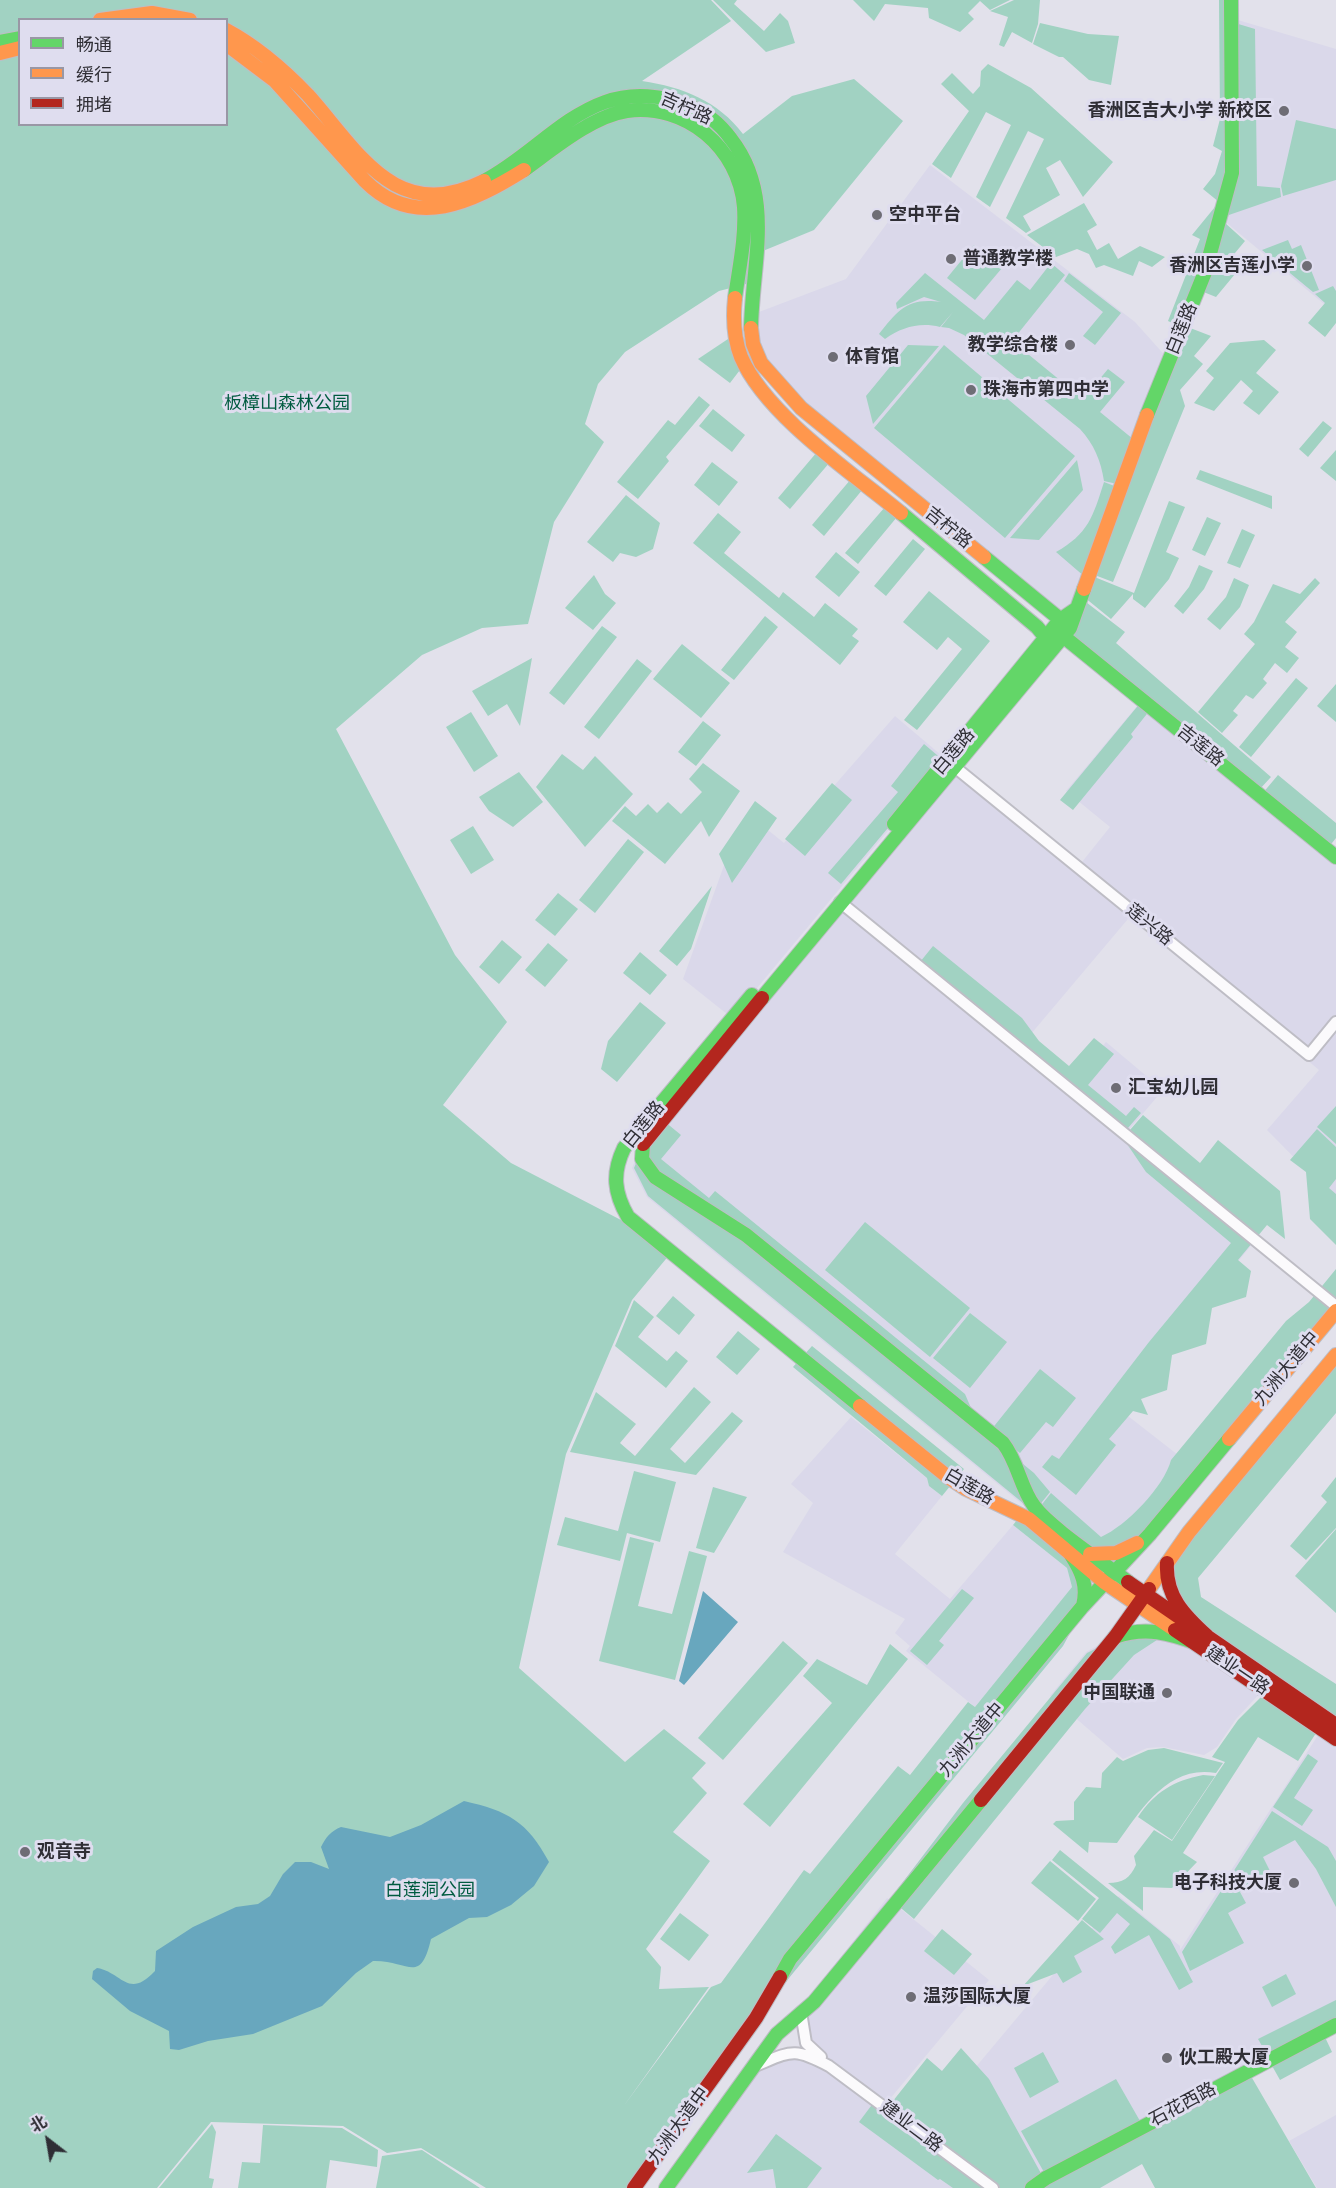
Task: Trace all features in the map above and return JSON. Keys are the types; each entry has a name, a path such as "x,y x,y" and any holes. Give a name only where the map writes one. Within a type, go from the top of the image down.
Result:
{"main road":[{"name":"白莲路","path":"1141,1599 1114,1571 1034,1507 1012,1456 1003,1443 746,1235 670,1189 655,1177 642,1159 641,1148 646,1138 840,902 956,768 1065,628 1076,609 1130,458 1205,272 1221,219 1232,173 1231,0"},
{"path":"115,18 152,13 179,18"},
{"name":"吉柠路","path":"228,31 243,38 290,76 377,174 391,184 414,193 443,194 486,179 578,115 598,104 632,94 654,95 699,110 720,125 737,145 758,190 760,230 751,336 757,355 768,373 801,408 1065,628"},
{"path":"0,42 18,38"},
{"name":"吉柠路","path":"228,45 259,68 377,192 404,207 445,207 486,194 512,180 586,127 621,110 649,107 662,110 708,133 730,161 739,178 743,195 744,239 735,336 742,358 756,382 785,414 820,446 1037,627 1047,639"},
{"path":"0,53 18,48"},
{"path":"1047,639 1065,628"},
{"name":"吉莲路","path":"1065,628 1336,857"},
{"name":"白莲路","path":"1047,639 629,1141 616,1164 614,1181 622,1208 647,1234 948,1478 966,1490 1025,1517 1104,1582 1141,1599"},
{"name":"九洲大道中","path":"634,2188 756,2018 790,1959 1082,1607 1150,1534 1336,1308"},
{"name":"九洲大道中","path":"666,2188 777,2034 814,2002 1115,1637 1189,1532 1336,1355"},
{"path":"1090,1554 1116,1553 1150,1534"},
{"path":"1071,1555 1085,1577 1087,1586 1082,1607"},
{"path":"1167,1563 1167,1584 1172,1599 1203,1640"},
{"name":"建业一路","path":"1141,1599 1336,1725"},
{"path":"1115,1637 1141,1629 1157,1630 1203,1640"},
{"name":"建业一路","path":"1203,1640 1336,1739"},
{"name":"石花西路","path":"1032,2188 1056,2173 1336,2025"}],"street":[{"name":"莲兴路","path":"956,768 1309,1055 1336,1022"},
{"path":"840,902 1336,1308"},
{"name":"建业二路","path":"801,2012 806,2043 829,2066 993,2188"},
{"name":"建业二路","path":"754,2067 785,2054 800,2051 829,2066"}],"shaded area":[{"name":"香洲区吉大小学 新校区","path":"1231,18 1336,49 1336,314 1222,219"},
{"name":"珠海市第四中学","path":"930,165 1135,322 1169,360 1075,609 1060,619 801,407 757,355 752,309 759,312 846,279"},
{"path":"1142,700 1336,857 1336,1200 1267,1130 1319,1070 1133,913 1020,1047 1069,1086 1106,1042 1163,1090 1127,1132 1257,1238 1119,1409 1205,1476 1165,1523 1077,1549 647,1197 632,1168 643,1142 957,768 1078,867 1110,827 1066,791"},
{"path":"895,716 947,760 732,1018 683,979 726,860 758,822 784,843"},
{"path":"851,1417 927,1478 929,1486 942,1496 895,1554 950,1599 1013,1525 1067,1568 1072,1587 975,1707 906,1651 910,1646 895,1633 905,1619 783,1552 813,1503 791,1484"},
{"path":"1156,1630 1264,1689 1236,1719 1217,1747 1204,1755 1163,1747 1147,1748 1123,1759 1050,1696 1086,1652 1106,1641"},
{"path":"1322,1729 1336,1739 1336,2025 1031,2188 665,2188 754,2067 785,2054 827,2065 806,2043 801,2008 887,1898 989,1980 884,2106 915,2130 975,2068 1119,1896 1180,1946 1180,1950"},
{"path":"1336,2115 1336,2188 1317,2188 1289,2141"}],"green space":[{"name":"板樟山森林公园","path":"0,0 711,0 731,21 642,81 672,87 698,97 711,104 733,122 743,134 792,96 854,79 903,121 814,230 758,253 754,282 719,291 625,352 598,384 585,424 604,442 554,522 528,624 482,628 422,655 336,729 455,955 507,1022 443,1105 511,1163 675,1248 632,1300 566,1454 519,1668 625,1762 664,1729 706,1763 692,1778 707,1793 673,1832 710,1861 646,1949 661,1967 659,1989 709,1987 623,2107 711,1987 721,1983 804,1870 810,1874 898,1766 910,1775 968,1702 975,1707 1072,1587 1067,1568 1013,1525 1021,1515 1080,1568 1076,1622 1063,1646 756,2018 634,2188 486,2188 421,2148 387,2153 343,2126 211,2122 157,2188 0,2188"},
{"path":"713,0 737,0 734,4 764,31 780,13 788,21 795,43 766,52"},
{"path":"853,0 1010,0 990,10 980,1 968,13 974,19 960,32 929,18 928,8 885,4 874,21"},
{"path":"1014,0 1040,0 1038,24 1032,43 1012,32 1004,47 999,45 1008,17 990,11"},
{"path":"1219,0 1230,0 1230,174 1181,327 1168,321 1200,239 1192,235 1219,202 1203,189 1215,174 1222,151 1213,146 1220,119"},
{"path":"1040,23 1088,34 1119,36 1111,85 1089,80 1063,57 1033,44"},
{"path":"1235,23 1255,29 1257,186 1280,188 1281,197 1226,216"},
{"path":"988,64 1031,88 1113,162 1083,197 1060,160 1046,168 1060,195 1023,216 1031,230 1026,233 1006,218 1044,139 1028,131 990,207 976,197 1011,125 986,112 951,178 932,164 969,111 941,84 952,73 973,94 980,86 981,71"},
{"path":"1296,120 1336,129 1336,180 1283,196 1281,186"},
{"path":"1084,203 1097,225 1087,231 1097,250 1109,243 1118,259 1140,246 1165,257 1152,267 1139,261 1133,276 1104,265 1096,268 1089,254 1077,249 1056,257 1027,235"},
{"path":"1224,222 1245,241 1230,259 1240,268 1216,297 1201,291"},
{"path":"1288,240 1292,249 1301,245 1319,290 1313,292 1262,250"},
{"path":"974,245 1002,268 975,300 947,278"},
{"path":"1051,263 1065,275 1012,341 1083,399 1108,369 1125,382 1100,412 1133,439 1117,484 1104,481 1096,453 1080,429 964,335 941,327 953,312 940,327 925,325 911,327 898,331 885,339 879,334 905,307 920,302 941,302 924,297 897,309 896,303 925,273 984,320 1017,280 1030,290"},
{"path":"1069,273 1121,313 1095,345 1083,336 1103,312 1064,281"},
{"path":"1333,286 1336,291 1336,323 1325,337 1308,323 1325,303 1315,294"},
{"path":"1185,326 1211,336 1194,356 1203,364 1180,390 1185,406 1113,582 1092,574"},
{"path":"731,337 743,366 730,383 698,359"},
{"path":"1264,340 1276,350 1256,373 1279,392 1259,415 1243,403 1253,391 1241,380 1214,411 1194,403 1214,378 1206,371 1230,343"},
{"path":"908,345 939,346 873,424 866,396"},
{"path":"944,345 1075,456 1005,538 874,428"},
{"path":"699,396 710,405 666,457 669,461 638,499 617,482 668,420 675,425"},
{"path":"713,409 745,435 732,452 699,426"},
{"path":"1323,421 1332,428 1308,457 1299,449"},
{"path":"1336,450 1336,481 1320,468"},
{"path":"817,452 830,462 790,509 778,498"},
{"path":"1077,460 1083,490 1039,540 1010,538"},
{"path":"712,462 738,482 719,506 694,485"},
{"path":"1200,470 1272,496 1272,509 1196,479"},
{"path":"851,479 863,489 824,536 812,525"},
{"path":"1104,482 1117,487 1085,577 1056,552 1075,538 1088,523"},
{"path":"626,495 660,523 653,549 636,557 620,553 613,562 587,542"},
{"path":"1169,501 1185,507 1166,552 1179,558 1169,579 1145,608 1133,599 1133,594 1111,619 1084,597 1092,576 1134,593"},
{"path":"885,507 897,517 858,564 845,553"},
{"path":"718,513 741,532 724,553 779,598 783,592 814,617 825,603 858,629 852,636 859,641 840,665 693,543"},
{"path":"1207,517 1221,523 1205,556 1192,550"},
{"path":"1242,529 1255,535 1240,568 1227,563"},
{"path":"913,539 925,549 886,596 874,586"},
{"path":"836,552 860,572 839,597 815,577"},
{"path":"1199,565 1213,571 1204,589 1183,614 1174,606 1189,587"},
{"path":"594,575 605,594 616,603 593,630 565,608"},
{"path":"1234,578 1249,585 1240,607 1220,630 1207,619 1226,597"},
{"path":"1315,578 1320,583 1285,622 1297,632 1285,647 1299,658 1287,673 1275,663 1263,679 1267,683 1253,699 1246,695 1233,711 1238,715 1222,733 1198,712 1255,644 1244,634 1254,622 1273,584 1300,594"},
{"path":"929,591 990,641 917,730 904,720 962,649 948,637 937,650 903,622"},
{"path":"1082,599 1125,632 1116,643 1271,777 1259,790 1066,636"},
{"path":"765,616 778,627 734,680 721,670"},
{"path":"602,626 617,637 564,705 549,693"},
{"path":"682,644 730,683 701,718 653,679"},
{"path":"532,658 520,726 507,704 488,716 472,691"},
{"path":"637,659 652,671 599,739 584,727"},
{"path":"1296,678 1308,688 1251,757 1239,747"},
{"path":"1336,684 1336,722 1317,706"},
{"path":"1141,702 1150,710 1131,734 1133,737 1073,810 1060,800"},
{"path":"471,712 498,756 474,772 446,727"},
{"path":"703,721 721,735 696,766 678,752"},
{"path":"924,744 944,761 841,884 828,873 898,792 891,786"},
{"path":"562,754 583,770 595,756 633,794 585,847 536,787"},
{"path":"703,763 740,791 709,837 701,821 665,864 612,821 625,806 636,816 648,804 657,813 668,802 681,814 702,792 689,779"},
{"path":"519,772 543,802 513,827 489,811 479,797"},
{"path":"1278,775 1336,823 1336,838 1328,848 1262,794"},
{"path":"832,783 852,800 805,856 785,839"},
{"path":"755,801 777,818 732,883 719,854"},
{"path":"473,826 494,860 471,874 450,840"},
{"path":"628,839 644,852 595,913 579,900"},
{"path":"712,886 691,949 677,966 659,951"},
{"path":"558,893 578,909 555,936 535,920"},
{"path":"502,940 522,957 499,984 479,967"},
{"path":"548,943 568,960 545,987 525,970"},
{"path":"933,946 1022,1018 1039,1041 1069,1066 1094,1038 1114,1054 1088,1085 1126,1116 1134,1107 1141,1113 1121,1136 916,967"},
{"path":"640,952 667,975 650,995 623,973"},
{"path":"640,1002 666,1023 617,1082 601,1069 608,1041"},
{"path":"1336,1106 1336,1144 1317,1127"},
{"path":"1143,1115 1200,1163 1218,1140 1280,1191 1285,1239 1267,1225 1238,1260 1251,1271 1246,1297 1212,1308 1206,1344 1172,1355 1167,1390 1141,1399 1148,1415 1133,1411 1109,1439 1116,1445 1076,1495 1042,1467 1052,1455 1059,1459 1149,1342 1231,1243 1146,1172 1123,1138"},
{"path":"664,1121 681,1135 661,1159 709,1198 715,1191 965,1394 980,1429 1034,1473 1050,1492 1034,1512 648,1196 634,1168 645,1142"},
{"path":"1317,1129 1336,1147 1336,1179 1329,1188 1336,1194 1336,1245 1310,1219 1306,1172 1290,1160"},
{"path":"865,1222 970,1308 930,1357 825,1270"},
{"path":"1336,1269 1336,1315 1165,1522 1103,1554 1035,1513 1051,1493 1101,1537 1122,1524 1161,1482 1171,1460 1286,1321 1309,1302"},
{"path":"673,1296 695,1315 679,1335 656,1316"},
{"path":"634,1300 654,1317 638,1337 667,1361 676,1351 688,1361 666,1388 615,1346"},
{"path":"970,1313 1007,1342 970,1388 933,1358"},
{"path":"738,1331 760,1349 737,1375 716,1357"},
{"path":"812,1346 964,1469 942,1496 929,1486 927,1478 793,1367"},
{"path":"1336,1355 1336,1413 1198,1578 1201,1597 1336,1684 1336,1720 1210,1634 1176,1599 1172,1561"},
{"path":"1040,1369 1076,1398 1053,1427 1046,1422 1020,1453 991,1430"},
{"path":"694,1387 711,1402 670,1449 685,1463 732,1412 743,1421 696,1475 570,1452 596,1392 636,1424 620,1443 635,1456"},
{"path":"634,1471 676,1482 660,1542 627,1533 620,1561 557,1545 565,1517 618,1531"},
{"path":"1336,1477 1336,1528 1306,1560 1290,1546 1327,1502 1321,1496"},
{"path":"713,1487 747,1497 714,1553 696,1548"},
{"path":"1336,1529 1336,1613 1295,1576"},
{"path":"630,1537 654,1543 638,1606 672,1614 689,1551 707,1556 675,1680 599,1661"},
{"path":"962,1589 974,1598 939,1641 944,1645 927,1665 910,1651"},
{"path":"1125,1634 1160,1638 1134,1655 1085,1709 914,1919 890,1899 963,1803 1087,1653"},
{"path":"783,1641 808,1663 723,1760 698,1738"},
{"path":"890,1644 908,1659 770,1827 743,1804 832,1703 803,1676 817,1659 867,1685"},
{"path":"1265,1693 1318,1730 1298,1761 1258,1737 1183,1853 1197,1862 1172,1888 1143,1887 1143,1911 1108,1883 1122,1881 1131,1873 1136,1865 1134,1856 1154,1830 1172,1841 1225,1762 1212,1757 1238,1720"},
{"path":"1164,1748 1223,1763 1216,1773 1199,1772 1170,1783 1146,1804 1117,1843 1089,1842 1088,1853 1053,1824 1056,1821 1074,1820 1074,1802 1086,1787 1101,1788 1102,1773 1117,1757 1123,1761 1148,1750"},
{"path":"1308,1754 1318,1761 1294,1798 1313,1810 1302,1826 1273,1807"},
{"path":"1203,1775 1215,1776 1172,1840 1138,1817 1158,1794 1174,1784"},
{"path":"1272,1811 1328,1847 1336,1861 1336,1907 1316,1869 1295,1840 1263,1857 1272,1875 1240,1892 1246,1903 1228,1913 1244,1943 1190,1971 1182,1952"},
{"path":"1060,1850 1170,1939 1193,1982 1179,1990 1149,1935 1115,1954 1111,1947 1130,1924 1117,1913 1100,1933 1082,1919 1099,1898 1052,1860"},
{"path":"1050,1861 1096,1899 1078,1921 1031,1883"},
{"path":"680,1913 709,1935 689,1961 660,1939"},
{"path":"1082,1920 1104,1939 1074,1956 1082,1972 1063,1983 1057,1973 1023,1986"},
{"path":"942,1929 972,1954 954,1975 924,1951"},
{"path":"1286,1974 1296,1994 1272,2007 1262,1987"},
{"path":"1336,2000 1336,2022 1269,2058 1258,2039"},
{"path":"1324,2035 1332,2052 1280,2080 1271,2064"},
{"path":"961,2048 989,2079 1043,2177 1027,2188 998,2188 889,2106 927,2058 942,2071"},
{"path":"1043,2052 1059,2082 1030,2098 1014,2068"},
{"path":"1248,2071 1316,2188 1155,2188 1142,2164 1100,2188 1032,2188"},
{"path":"1116,2079 1140,2121 1045,2174 1021,2131"},
{"path":"874,2102 989,2188 953,2188 940,2179 938,2180 859,2122"},
{"path":"212,2124 216,2132 209,2178 214,2179 212,2188 159,2188"},
{"path":"263,2125 342,2128 378,2150 377,2167 330,2160 326,2188 238,2188 242,2162 260,2163"},
{"path":"776,2134 822,2168 807,2188 776,2188 773,2169 747,2173"},
{"path":"422,2150 480,2188 376,2188 382,2156"}],"water":[{"path":"703,1591 738,1622 684,1685 679,1681"},
{"path":"464,1801 493,1809 515,1820 533,1837 549,1862 534,1886 511,1905 487,1917 469,1918 431,1939 427,1953 417,1966 373,1961 356,1973 322,2006 253,2034 208,2041 179,2050 170,2049 169,2031 130,2011 92,1979 93,1971 97,1968 106,1970 125,1982 138,1983 155,1971 156,1951 193,1927 236,1907 258,1904 270,1896 283,1874 295,1862 311,1862 329,1869 321,1847 329,1835 341,1827 390,1837 421,1825"}],"traffic: fast":[{"path":"1147,415 1205,272 1232,173 1231,0"},
{"path":"0,42 18,38"},
{"path":"484,181 515,162 573,118 605,102 626,97 658,97 679,102 702,112 718,124 731,139 745,161 753,183 758,230 751,328"},
{"path":"524,170 573,135 614,114 649,110 669,114 689,122 706,134 720,149 732,166 740,186 744,207 744,230 735,298"},
{"path":"901,513 1037,627 1047,639"},
{"path":"984,557 1067,625"},
{"path":"762,998 1070,628 1084,589"},
{"path":"894,824 1060,620 1076,609"},
{"path":"1063,636 1336,857"},
{"path":"752,995 624,1148 616,1174 617,1191 628,1217 860,1406"},
{"path":"643,1144 642,1159 655,1177 746,1235 1003,1443 1012,1458 1029,1499 1042,1515 1064,1535 1128,1582"},
{"path":"780,1977 790,1959 1082,1607 1150,1534 1229,1439"},
{"path":"1071,1555 1083,1579 1085,1592 1083,1606"},
{"path":"1115,1637 1147,1631 1199,1644"},
{"path":"666,2188 777,2034 814,2002 981,1800"},
{"path":"1032,2188 1046,2178 1336,2025"}],"traffic: slow":[{"path":"115,18 152,13 179,18"},
{"path":"228,31 280,67 308,95 344,139 382,176 403,188 426,194 453,192 484,181"},
{"path":"228,46 275,81 365,181 384,196 404,205 424,208 464,201 505,182 524,170"},
{"path":"0,53 18,48"},
{"path":"735,298 735,335 741,357 753,379 770,400 812,442 901,513"},
{"path":"751,328 753,344 761,363 801,408 984,557"},
{"path":"1084,589 1147,415"},
{"path":"1229,1439 1336,1311"},
{"path":"1149,1589 1189,1532 1336,1355"},
{"path":"860,1406 948,1477 966,1489 1029,1519 1104,1582 1175,1630"},
{"path":"1090,1554 1116,1553 1137,1543"}],"traffic: jam":[{"path":"643,1144 762,998"},
{"path":"1167,1563 1167,1575 1173,1595 1184,1612 1207,1636"},
{"path":"1128,1582 1336,1725"},
{"path":"981,1800 1115,1637 1149,1589"},
{"path":"1175,1630 1336,1739"},
{"path":"634,2188 756,2018 780,1977"}],"place":[{"name":"香洲区吉大小学 新校区","path":"1284,111"},
{"name":"空中平台","path":"877,215"},
{"name":"普通教学楼","path":"951,259"},
{"name":"香洲区吉莲小学","path":"1307,266"},
{"name":"教学综合楼","path":"1070,345"},
{"name":"体育馆","path":"833,357"},
{"name":"珠海市第四中学","path":"971,390"},
{"name":"汇宝幼儿园","path":"1116,1088"},
{"name":"中国联通","path":"1167,1693"},
{"name":"观音寺","path":"25,1852"},
{"name":"电子科技大厦","path":"1294,1883"},
{"name":"温莎国际大厦","path":"911,1997"},
{"name":"伙工殿大厦","path":"1167,2058"}],"park label":[{"name":"白莲洞公园","path":"430,1891"}]}
